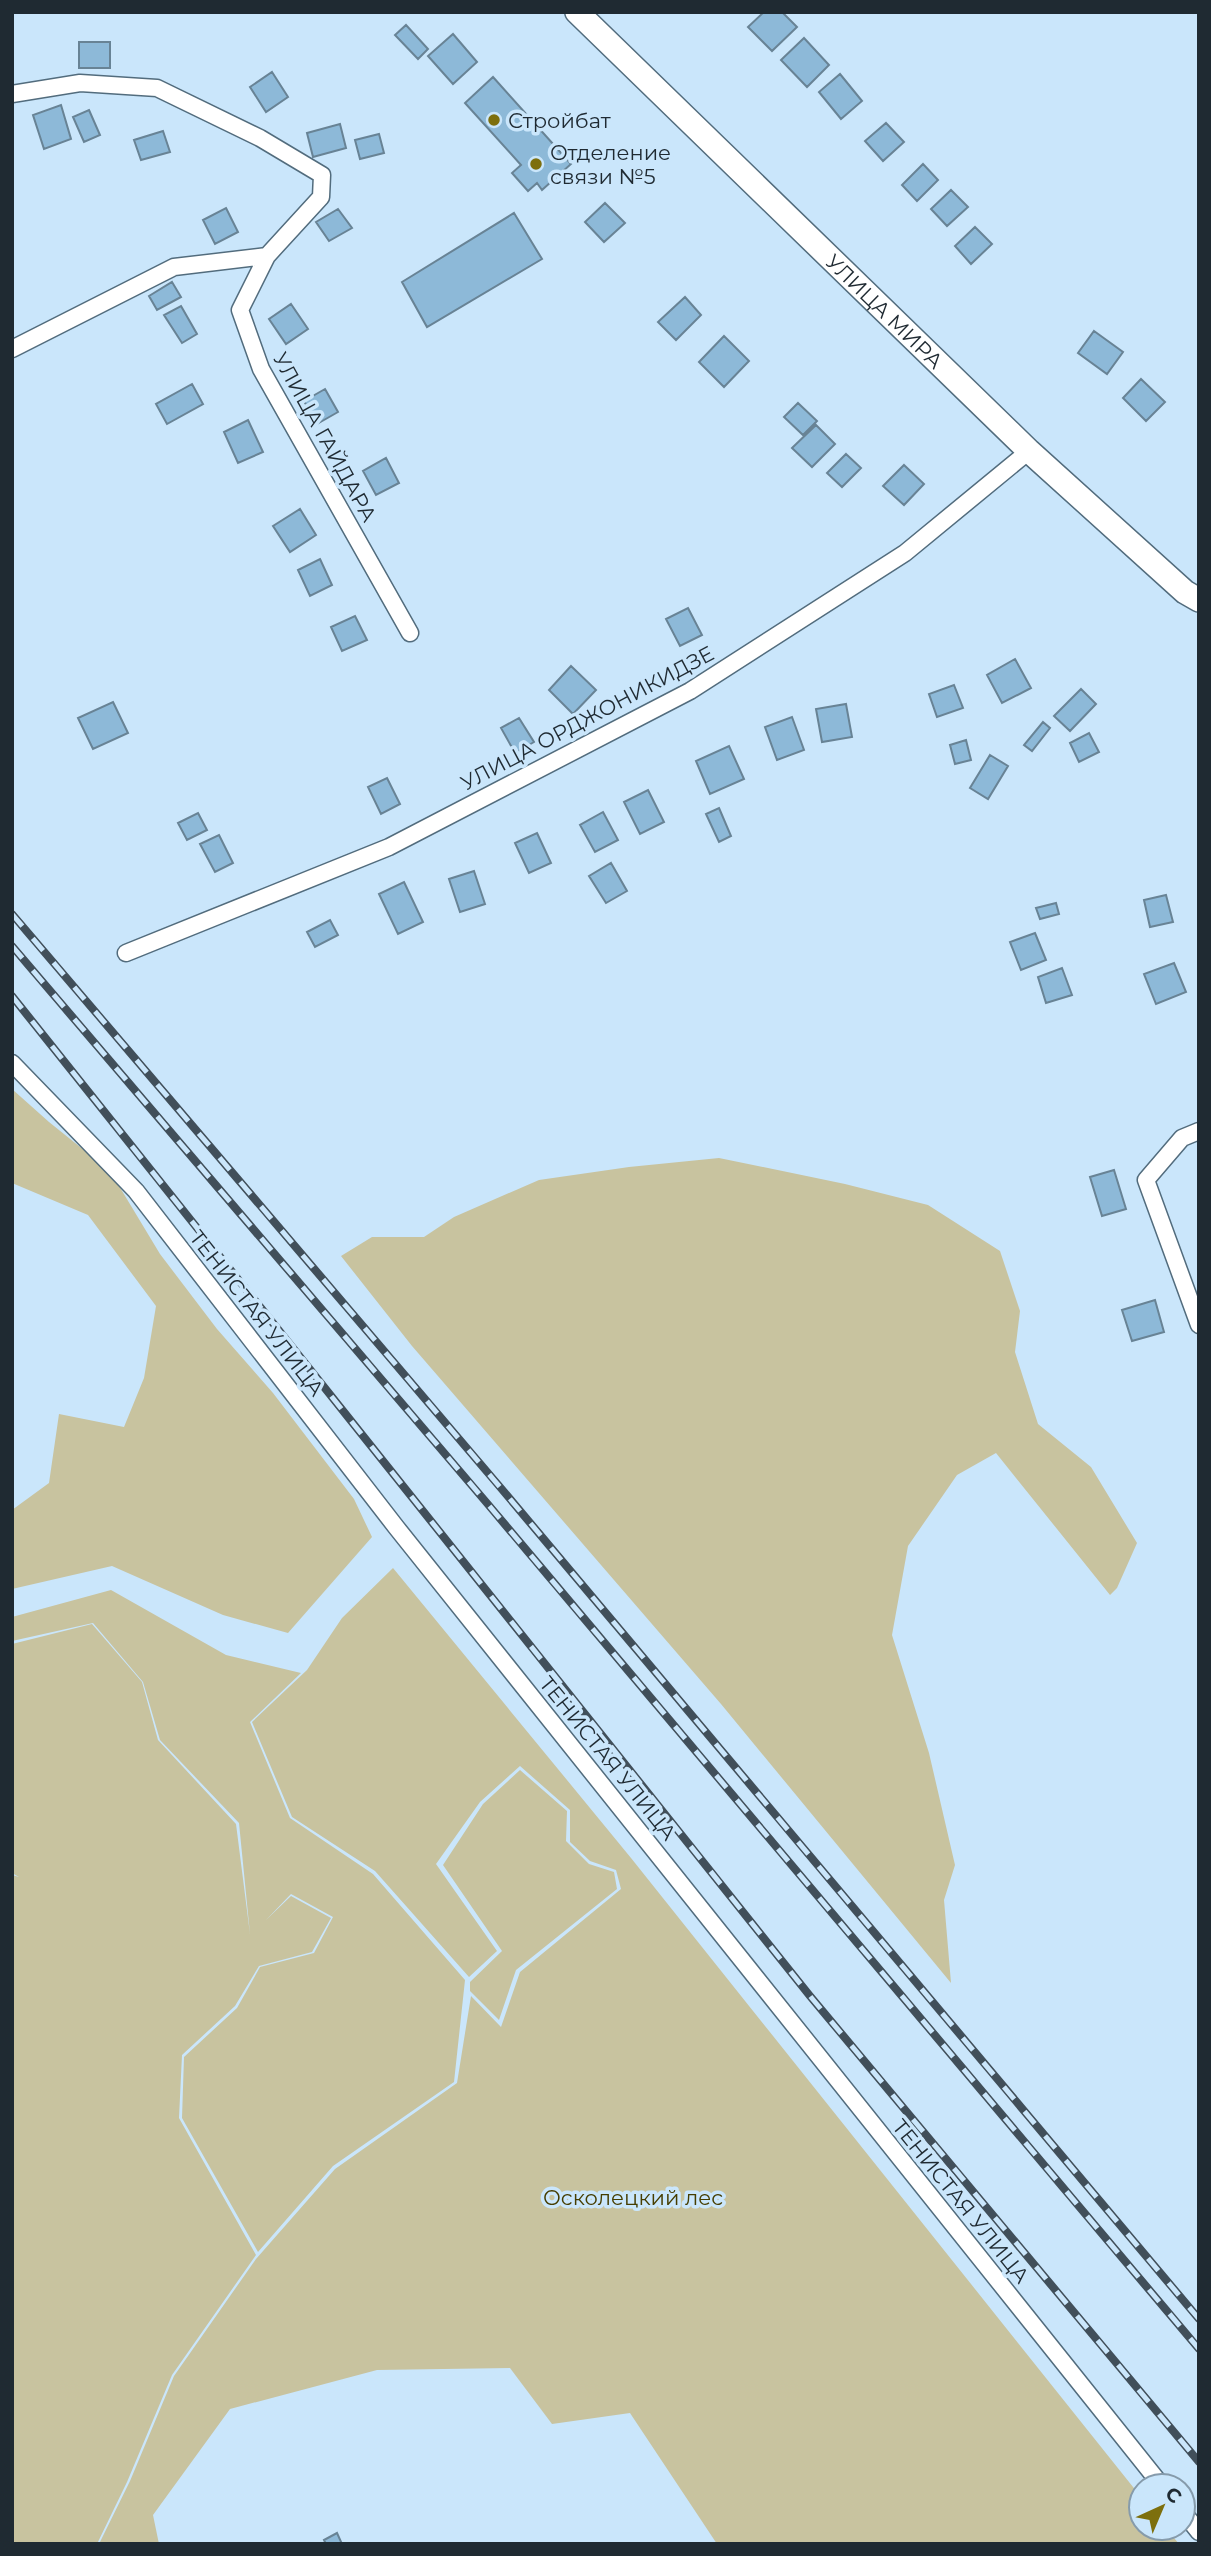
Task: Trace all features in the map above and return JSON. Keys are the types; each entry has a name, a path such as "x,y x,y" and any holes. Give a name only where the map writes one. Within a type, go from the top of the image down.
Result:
{"main road":[{"name":"УЛИЦА МИРА","path":"576,12 1029,452 1185,592 1199,600"}],"street":[{"name":"УЛИЦА ГАЙДАРА","path":"12,94 80,83 157,88 260,138 322,175 321,197 267,256 240,310 261,369 410,633"},
{"path":"12,349 174,267 267,256"},
{"name":"УЛИЦА ОРДЖОНИКИДЗЕ","path":"126,953 389,847 690,691 905,554 1029,452"},
{"name":"ТЕНИСТАЯ УЛИЦА","path":"12,1063 136,1191 396,1527 1151,2472"},
{"path":"1199,1131 1182,1139 1146,1180 1199,1325"}],"green space":[{"path":"12,1089 110,1171 160,1254 217,1329 273,1393 354,1499 372,1537 288,1633 223,1615 112,1566 12,1589 12,1510 49,1483 59,1414 124,1427 144,1378 156,1306 88,1215 12,1183"},
{"path":"719,1158 845,1184 928,1205 1000,1251 1020,1311 1015,1352 1038,1424 1091,1467 1137,1543 1117,1588 1110,1595 996,1453 957,1475 908,1546 892,1635 929,1753 955,1865 944,1900 951,1983 721,1704 412,1346 341,1256 372,1237 424,1237 454,1217 539,1180"},
{"name":"Осколецкий лес","path":"393,1568 631,1858 1127,2479 1127,2542 1179,2544 717,2544 630,2413 552,2424 510,2368 377,2370 230,2409 153,2515 159,2544 99,2544 130,2481 174,2376 256,2259 335,2169 457,2083 471,1996 501,2027 520,1972 621,1889 616,1870 590,1861 570,1842 570,1810 520,1766 480,1802 436,1864 497,1951 469,1977 375,1871 292,1817 252,1722 307,1670 342,1618"},
{"path":"111,1590 226,1655 301,1673 250,1722 290,1818 373,1874 465,1980 454,2082 333,2166 258,2252 182,2118 184,2057 237,2008 260,1967 314,1953 333,1917 291,1894 266,1920 291,1896 331,1918 312,1952 259,1966 235,2006 182,2055 179,2118 256,2255 172,2375 127,2482 97,2544 12,2544 12,1875 19,1877 12,1873 12,1644 92,1624 142,1682 158,1740 236,1824 250,1934 239,1823 160,1740 143,1682 93,1623 12,1641 12,1617"},
{"path":"520,1770 567,1811 566,1841 589,1864 614,1872 617,1889 516,1970 499,2020 470,1991 470,1982 502,1951 443,1865 483,1804"}],"building":[{"path":"764,12 782,12 797,27 772,51 748,27"},
{"path":"406,25 428,49 418,59 395,35"},
{"path":"453,34 477,62 453,84 428,56"},
{"path":"804,38 829,65 807,87 781,60"},
{"path":"79,42 110,42 110,68 79,68"},
{"path":"272,72 288,97 266,112 250,87"},
{"path":"840,74 862,101 841,119 819,92"},
{"path":"493,77 571,164 542,190 537,183 528,191 512,173 521,165 465,103"},
{"path":"61,105 71,139 44,149 33,115"},
{"path":"89,110 100,135 84,142 73,117"},
{"path":"886,123 904,142 883,161 865,141"},
{"path":"340,124 346,148 313,157 307,133"},
{"path":"163,131 170,152 141,160 134,140"},
{"path":"379,134 384,153 360,159 355,140"},
{"path":"923,164 938,180 917,201 902,185"},
{"path":"951,190 968,207 947,226 931,209"},
{"path":"605,203 625,223 604,242 585,222"},
{"path":"226,208 238,232 215,244 203,220"},
{"path":"338,209 352,228 329,241 316,222"},
{"path":"514,213 542,259 427,327 402,282"},
{"path":"975,227 992,244 971,264 955,246"},
{"path":"172,282 181,297 157,310 149,296"},
{"path":"685,297 701,315 676,340 658,322"},
{"path":"291,304 308,329 286,344 269,319"},
{"path":"181,306 197,334 182,343 164,315"},
{"path":"1094,331 1123,352 1107,374 1078,353"},
{"path":"724,336 749,361 724,387 699,362"},
{"path":"1141,379 1165,402 1146,421 1123,398"},
{"path":"192,384 203,404 167,424 156,404"},
{"path":"325,389 338,412 317,424 304,401"},
{"path":"798,403 817,421 803,435 784,417"},
{"path":"248,420 263,452 238,463 224,432"},
{"path":"816,425 835,444 812,467 792,448"},
{"path":"846,454 861,468 842,487 827,473"},
{"path":"386,458 399,483 376,495 363,471"},
{"path":"904,465 924,484 904,505 883,486"},
{"path":"300,509 316,535 290,552 273,526"},
{"path":"320,559 332,585 310,596 298,570"},
{"path":"688,608 702,635 680,646 666,619"},
{"path":"355,616 367,640 342,651 331,627"},
{"path":"1015,659 1031,688 1002,703 987,675"},
{"path":"571,666 596,690 573,714 549,690"},
{"path":"954,685 963,708 937,717 929,694"},
{"path":"1081,689 1096,704 1070,731 1054,716"},
{"path":"113,702 128,733 93,749 78,718"},
{"path":"846,704 852,737 822,742 816,709"},
{"path":"792,717 804,750 777,760 765,727"},
{"path":"519,718 534,742 515,753 501,728"},
{"path":"1043,722 1050,728 1032,751 1024,745"},
{"path":"1089,733 1099,752 1079,762 1070,743"},
{"path":"966,740 971,760 955,764 950,745"},
{"path":"729,746 744,779 710,794 696,761"},
{"path":"990,755 1008,766 988,799 970,788"},
{"path":"387,778 400,804 381,814 368,787"},
{"path":"648,790 664,822 640,834 624,802"},
{"path":"719,808 731,836 719,842 706,814"},
{"path":"603,812 618,840 595,852 580,825"},
{"path":"198,813 207,830 187,840 178,823"},
{"path":"537,833 551,863 529,873 515,843"},
{"path":"219,835 233,863 215,872 200,844"},
{"path":"611,863 627,891 606,903 589,876"},
{"path":"474,871 485,904 460,912 449,879"},
{"path":"404,882 423,922 398,934 379,894"},
{"path":"1166,895 1173,922 1150,927 1144,900"},
{"path":"1056,903 1059,914 1040,919 1036,908"},
{"path":"330,920 338,935 315,947 307,932"},
{"path":"1035,933 1046,960 1021,970 1010,942"},
{"path":"1174,963 1186,992 1156,1004 1144,974"},
{"path":"1062,968 1072,995 1046,1003 1038,977"},
{"path":"1114,1170 1126,1209 1102,1216 1090,1177"},
{"path":"1155,1300 1164,1332 1132,1341 1122,1310"},
{"path":"337,2533 342,2544 326,2544 324,2540"}],"railway":[{"path":"12,914 500,1487 1199,2319"},
{"path":"12,946 486,1502 1199,2349"},
{"path":"12,996 810,1996 1199,2462"}],"place":[{"name":"Стройбат","path":"494,120"},
{"name":"Отделение связи №5","path":"536,164"}]}
